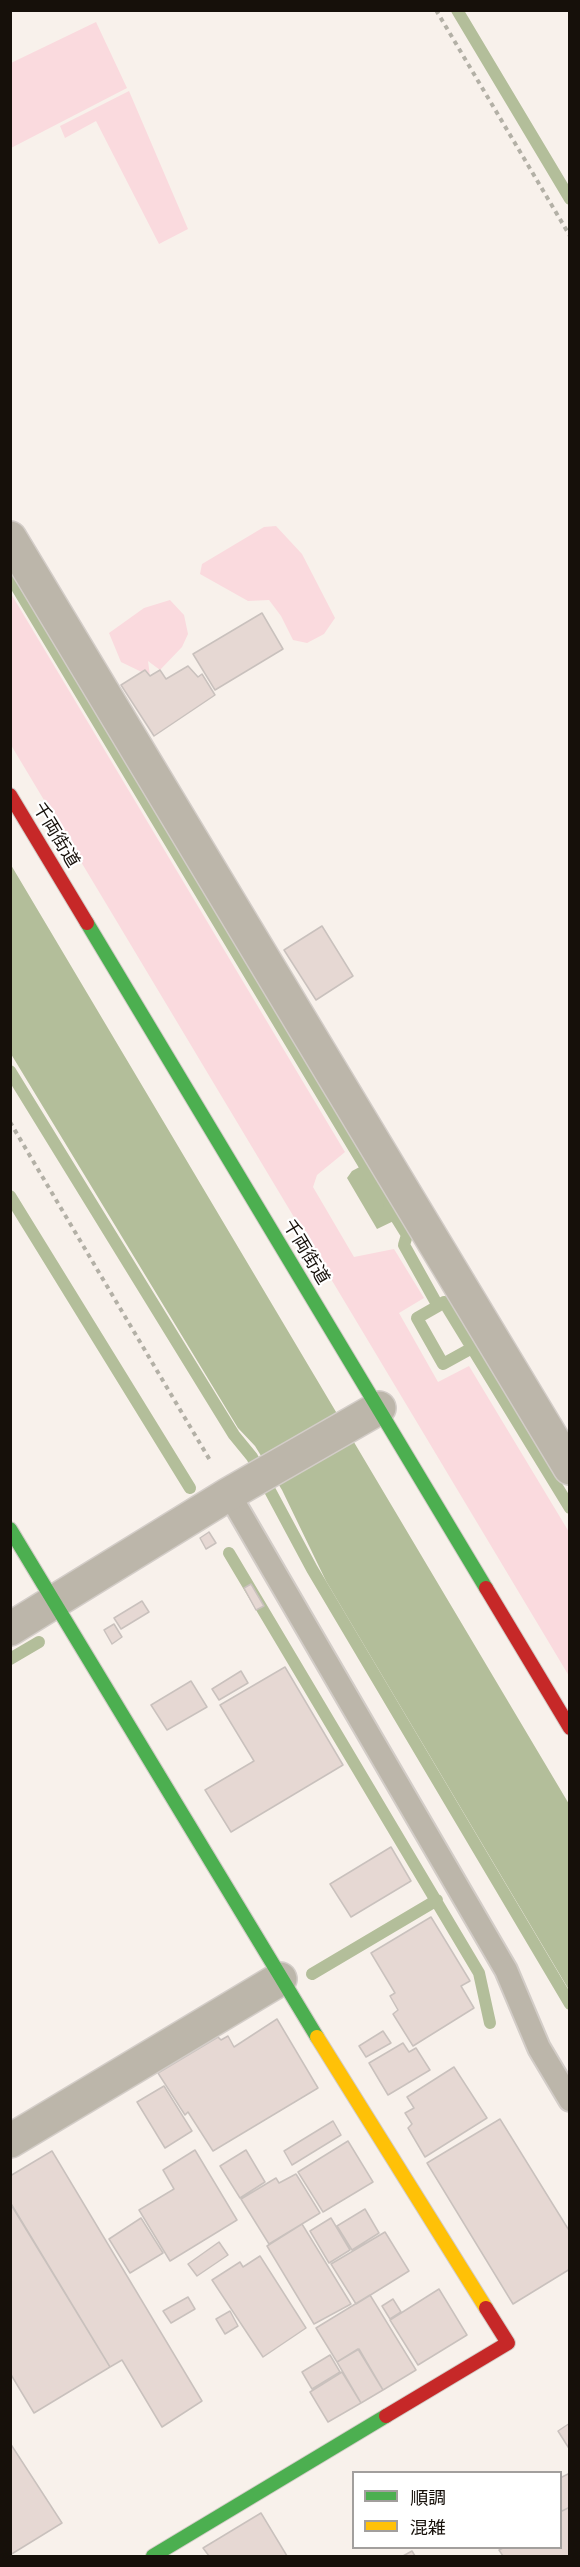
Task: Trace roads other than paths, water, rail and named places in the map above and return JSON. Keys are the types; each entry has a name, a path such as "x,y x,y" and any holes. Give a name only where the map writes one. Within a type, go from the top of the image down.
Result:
{"street":[{"path":"10,538 570,1468"},
{"name":"千両街道","path":"10,795 366,1415 570,1728"},
{"path":"10,1629 239,1488 366,1415"},
{"path":"10,1529 56,1602 280,1979 508,2343 153,2556"},
{"path":"10,2141 280,1979"}],"lane":[{"path":"239,1488 506,1970 539,2048 570,2100"}],"waterway":[{"path":"457,10 570,199"},
{"path":"10,576 372,1178"},
{"path":"10,1071 234,1435 252,1457 312,1569 570,2004"},
{"path":"10,1196 190,1488"},
{"path":"389,1206 407,1235 404,1245 438,1306 444,1302 570,1508"},
{"path":"438,1306 417,1318 443,1364 472,1348"},
{"path":"229,1553 479,1973 490,2023"},
{"path":"10,1659 39,1642"},
{"path":"312,1974 437,1900"}]}
